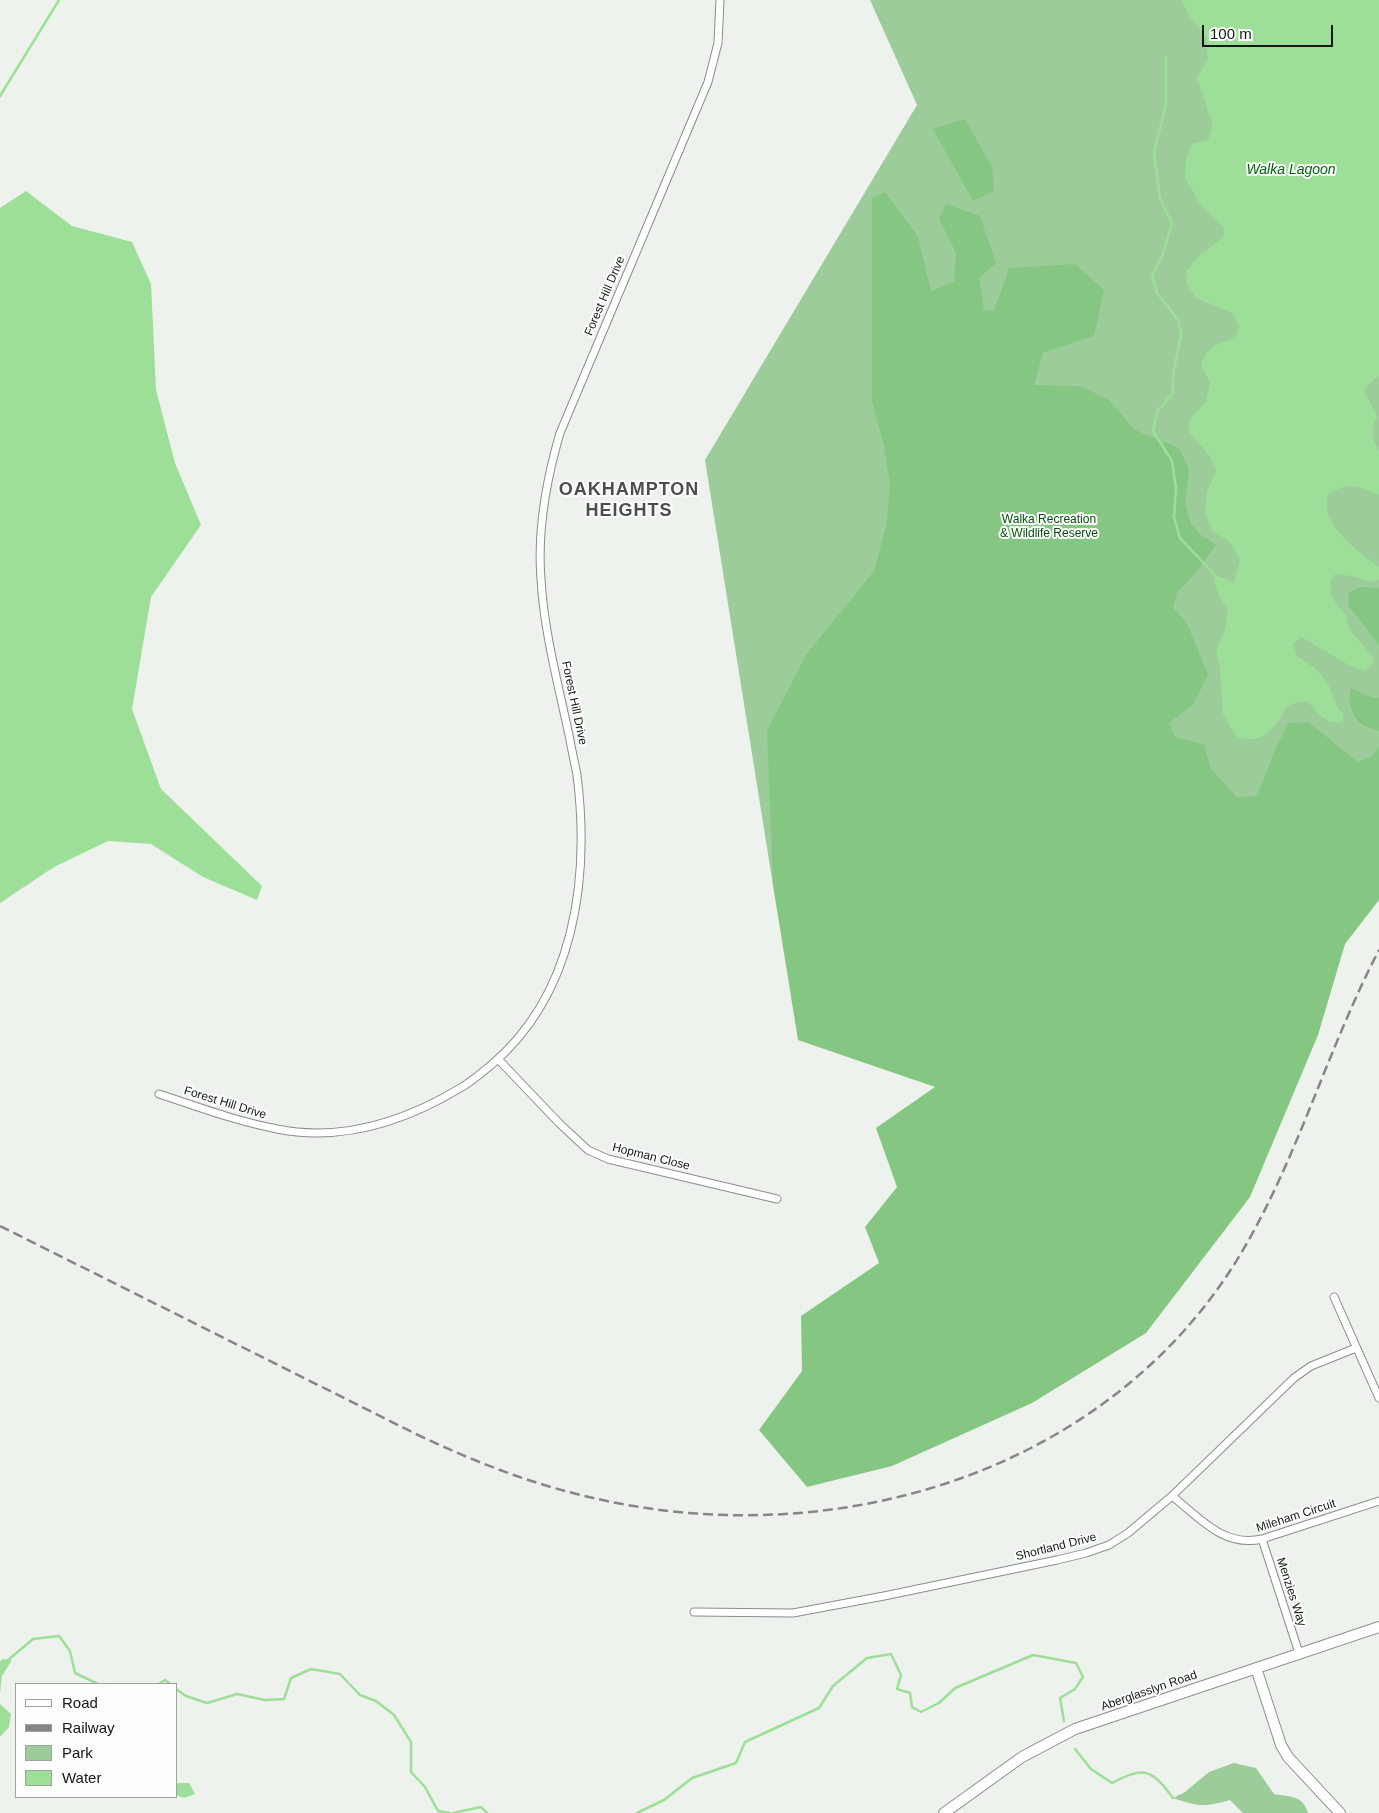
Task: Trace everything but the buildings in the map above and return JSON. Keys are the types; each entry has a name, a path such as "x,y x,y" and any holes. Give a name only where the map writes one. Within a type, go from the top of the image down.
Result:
{"main road":[{"name":"Aberglasslyn Road","path":"944,1813 1022,1757 1076,1729 1379,1627"},
{"path":"1256,1668 1281,1744 1288,1757 1340,1813"}],"street":[{"name":"Forest Hill Drive","path":"159,1094 234,1119 279,1130 349,1131 390,1122 440,1101 469,1083 498,1059 532,1021 553,984 566,950 578,898 582,835 577,773 548,635 540,578 541,521 550,468 560,433 708,82 718,43 720,0"},
{"name":"Hopman Close","path":"498,1059 559,1123 588,1150 608,1159 777,1199"},
{"path":"1334,1297 1379,1398"},
{"name":"Shortland Drive","path":"694,1612 793,1613 1086,1554 1109,1545 1128,1533 1172,1496 1294,1378 1311,1366 1356,1348"},
{"name":"Mileham Circuit","path":"1172,1496 1223,1536 1242,1541 1262,1539 1379,1501"},
{"name":"Menzies Way","path":"1262,1539 1300,1653"}],"green space":[{"name":"Walka Recreation & Wildlife Reserve","path":"870,0 1379,0 1379,879 796,1014 773,885 705,460 917,105"},
{"path":"965,119 992,167 994,191 973,201 933,129"},
{"path":"885,192 918,237 931,291 954,281 956,253 939,219 946,204 980,216 996,263 979,278 984,310 994,311 1009,268 1075,264 1104,290 1094,336 1043,353 1034,385 1081,386 1109,400 1135,430 1179,448 1189,470 1185,503 1191,524 1201,535 1216,545 1197,571 1177,593 1173,608 1187,623 1208,675 1193,705 1169,723 1175,737 1204,744 1211,769 1237,797 1256,796 1289,723 1308,722 1358,762 1371,757 1379,747 1379,900 1345,944 1318,1035 1250,1197 1146,1333 1032,1403 892,1466 807,1487 759,1430 802,1371 801,1316 879,1263 865,1227 897,1187 876,1128 935,1087 798,1040 773,885 767,731 806,655 874,571 886,527 890,484 884,446 872,401 872,198"},
{"path":"1362,587 1379,588 1379,645 1348,605 1349,592"},
{"path":"1351,688 1373,698 1379,698 1379,731 1363,725 1356,718 1350,703"},
{"path":"1234,1763 1256,1768 1274,1794 1299,1800 1306,1807 1308,1813 1243,1813 1230,1800 1202,1805 1173,1798 1185,1792 1209,1772"}],"water":[{"name":"Walka Lagoon","path":"1181,0 1379,0 1379,376 1366,386 1365,393 1377,416 1373,426 1373,440 1379,450 1379,495 1359,488 1343,487 1329,493 1327,504 1328,515 1341,535 1360,553 1379,567 1379,579 1372,582 1352,576 1335,574 1330,582 1332,596 1338,607 1346,615 1349,629 1374,658 1372,665 1365,671 1347,664 1301,637 1293,644 1297,656 1316,669 1328,684 1337,706 1343,714 1343,722 1326,720 1307,701 1298,702 1289,705 1285,709 1276,725 1267,734 1251,739 1237,737 1223,715 1220,668 1216,651 1225,630 1228,611 1219,596 1214,582 1216,576 1234,584 1240,559 1230,542 1212,531 1205,512 1207,492 1216,471 1210,456 1189,432 1190,419 1206,402 1210,383 1201,364 1207,353 1214,346 1235,339 1239,326 1233,313 1196,298 1187,284 1187,271 1199,255 1223,238 1224,228 1200,204 1185,178 1186,159 1192,144 1208,140 1213,126 1197,77 1208,60 1206,36 1190,17"},
{"path":"26,191 72,226 132,242 151,284 156,390 175,463 201,525 151,597 132,709 161,789 262,886 257,900 203,877 151,844 108,841 54,867 0,903 0,208"},
{"path":"2,1659 12,1660 2,1676 0,1693 0,1662"},
{"path":"0,1704 11,1714 9,1727 0,1737"},
{"path":"178,1783 189,1783 195,1794 184,1798 178,1796"}],"waterway":[{"path":"0,96 59,0"},
{"path":"1166,56 1166,104 1154,153 1160,198 1172,224 1163,254 1152,276 1157,293 1179,321 1181,336 1174,369 1172,394 1157,412 1153,431 1172,461 1176,489 1174,517 1180,538 1216,576"},
{"path":"8,1660 33,1639 59,1636 70,1651 75,1673 96,1683"},
{"path":"637,1813 664,1800 692,1778 736,1763 745,1742 819,1708 833,1686 867,1658 891,1654 901,1675 897,1689 910,1693 912,1707 921,1712 939,1703 955,1688 1033,1655 1076,1663 1083,1677 1075,1689 1060,1698 1064,1721"},
{"path":"178,1690 186,1696 207,1703 237,1694 265,1700 284,1699 291,1678 311,1669 340,1674 360,1695 376,1701 394,1715 411,1742 411,1772 425,1787 438,1811 450,1813"},
{"path":"160,1683 165,1680 169,1683"},
{"path":"1075,1749 1091,1769 1112,1783 1132,1774 1147,1773 1159,1781 1173,1798"},
{"path":"453,1813 481,1807 487,1813"}],"railway":[{"path":"0,1226 416,1434 486,1465 533,1482 607,1501 694,1513 781,1514 867,1504 951,1482 1031,1448 1104,1403 1170,1346 1226,1277 1250,1239 1289,1158 1341,1032 1379,950"}],"district":[{"name":"OAKHAMPTON HEIGHTS","path":"629,500"}]}
